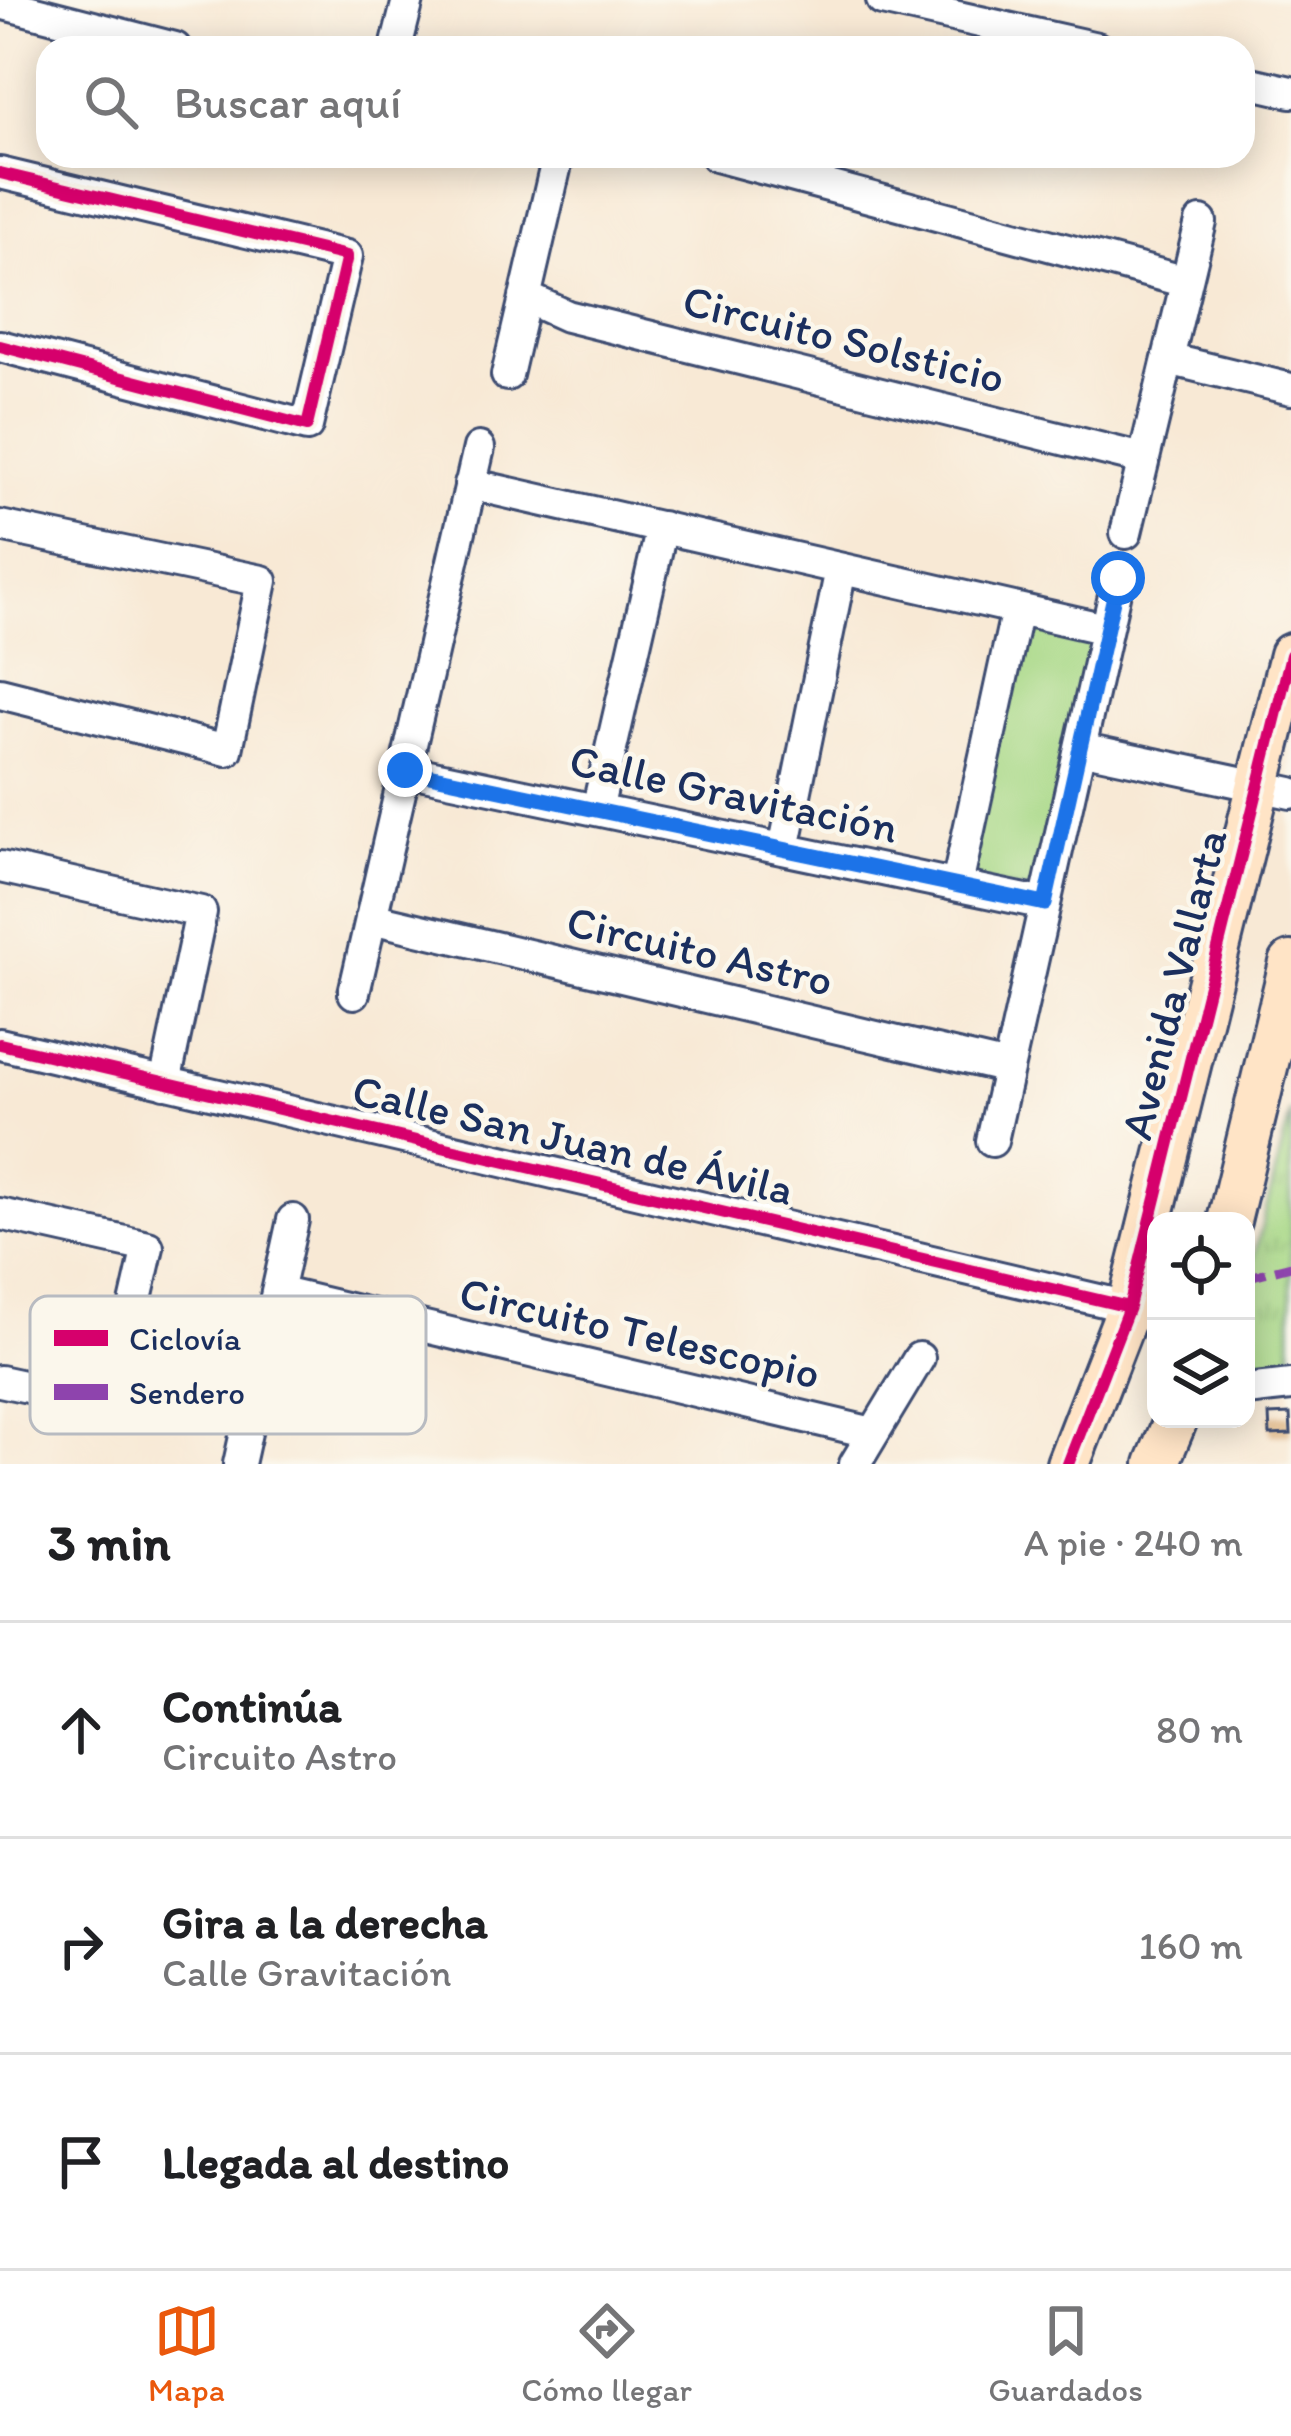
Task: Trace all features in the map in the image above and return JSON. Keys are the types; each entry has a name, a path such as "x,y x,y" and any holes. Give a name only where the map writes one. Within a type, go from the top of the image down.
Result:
{"street":[{"path":"399,36 408,0"},
{"path":"882,0 1042,36"},
{"path":"0,3 128,36"},
{"path":"1255,84 1291,92"},
{"path":"507,375 555,168"},
{"path":"761,168 1183,281"},
{"path":"0,173 347,256 307,426 0,346"},
{"path":"1126,533 1183,281 1201,222"},
{"name":"Circuito Solsticio","path":"525,297 567,316 1143,459"},
{"path":"1168,358 1291,389"},
{"path":"354,994 478,448"},
{"path":"470,484 1106,629"},
{"path":"0,526 262,581 227,750 0,694"},
{"path":"597,810 662,527"},
{"path":"784,849 841,568"},
{"path":"992,1141 1118,578"},
{"path":"957,885 1017,609"},
{"name":"Avenida Vallarta","path":"1068,1464 1129,1307 1275,789 1291,655"},
{"path":"1080,748 1275,789"},
{"name":"Calle Gravitación","path":"405,770 1045,904"},
{"path":"0,867 201,912 165,1083"},
{"name":"Circuito Astro","path":"371,919 1008,1068"},
{"path":"1230,1212 1291,963"},
{"name":"Calle San Juan de Ávila","path":"0,1044 1129,1307"},
{"path":"0,1214 148,1247 137,1296"},
{"path":"276,1296 293,1220"},
{"name":"Circuito Telescopio","path":"277,1292 294,1296"},
{"name":"Circuito Telescopio","path":"426,1327 873,1433"},
{"path":"855,1464 919,1358"},
{"path":"0,1381 30,1387"},
{"path":"1255,1389 1291,1385"},
{"path":"1157,1464 1172,1428"},
{"path":"239,1464 246,1434"}],"green space":[{"path":"1017,609 1106,629 1042,894 962,881"},
{"path":"1291,1111 1291,1361 1255,1364 1255,1253"}],"building":[{"path":"1290,1414 1291,1434 1270,1435 1269,1415"}],"marked path":[{"path":"1255,1275 1291,1266"}],"cycle path":[{"path":"0,173 347,256 307,426 0,346"},
{"path":"1068,1464 1129,1307 1291,655"},
{"path":"0,1044 1129,1307"}],"route":[{"path":"405,770 1045,904 1118,578"}]}
